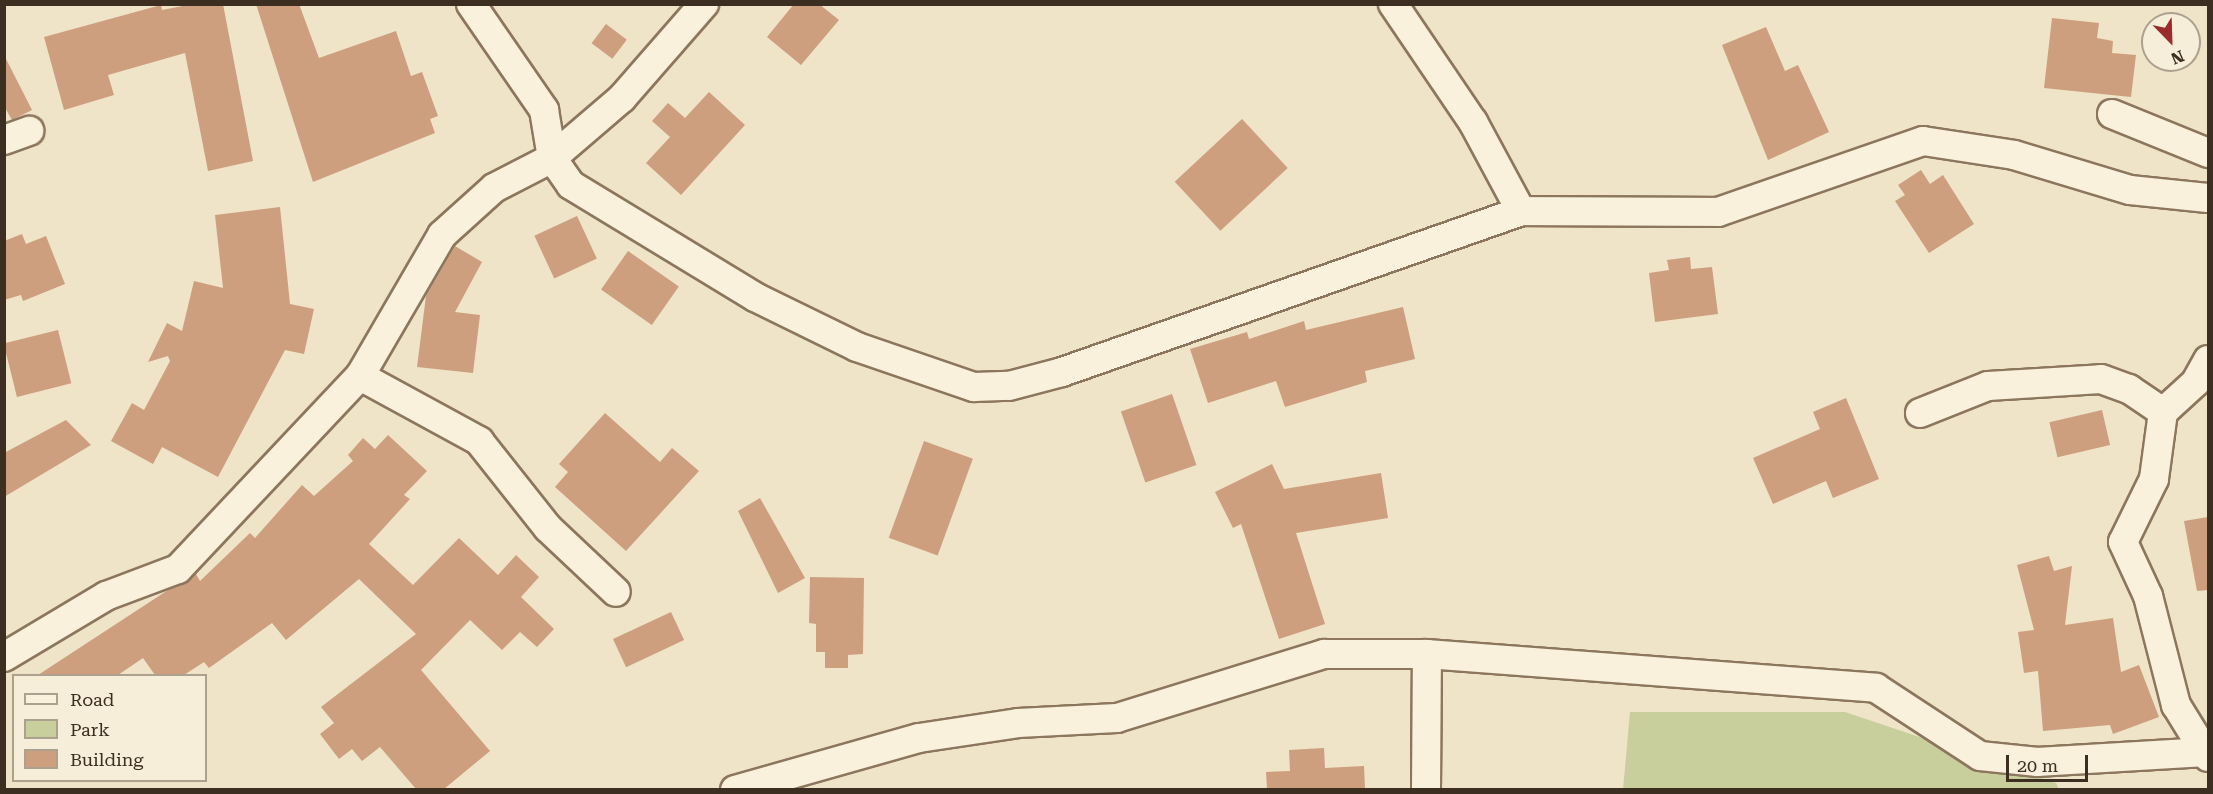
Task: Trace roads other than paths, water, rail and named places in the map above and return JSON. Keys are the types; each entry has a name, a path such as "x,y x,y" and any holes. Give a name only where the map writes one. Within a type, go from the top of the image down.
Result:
{"street":[{"path":"471,4 544,110 552,158 571,185 755,297 857,347 974,387 1009,386 1062,372 1521,211 1718,212 1923,141 2014,155 2130,190 2208,198"},
{"path":"4,657 106,596 178,569 360,376 442,235 494,188 552,158 622,98 704,4"},
{"path":"1393,4 1473,122 1521,211"},
{"path":"2112,114 2208,153"},
{"path":"735,789 918,738 1018,723 1117,718 1324,654 1427,654 1876,688 1980,756 2038,762 2207,754 2176,705 2148,596 2122,542 2154,479 2163,412 2196,382 2208,360"},
{"path":"360,376 479,441 549,528 616,592"},
{"path":"1920,413 1989,386 2102,379 2129,389 2163,412"},
{"path":"1426,789 1427,654"}]}
